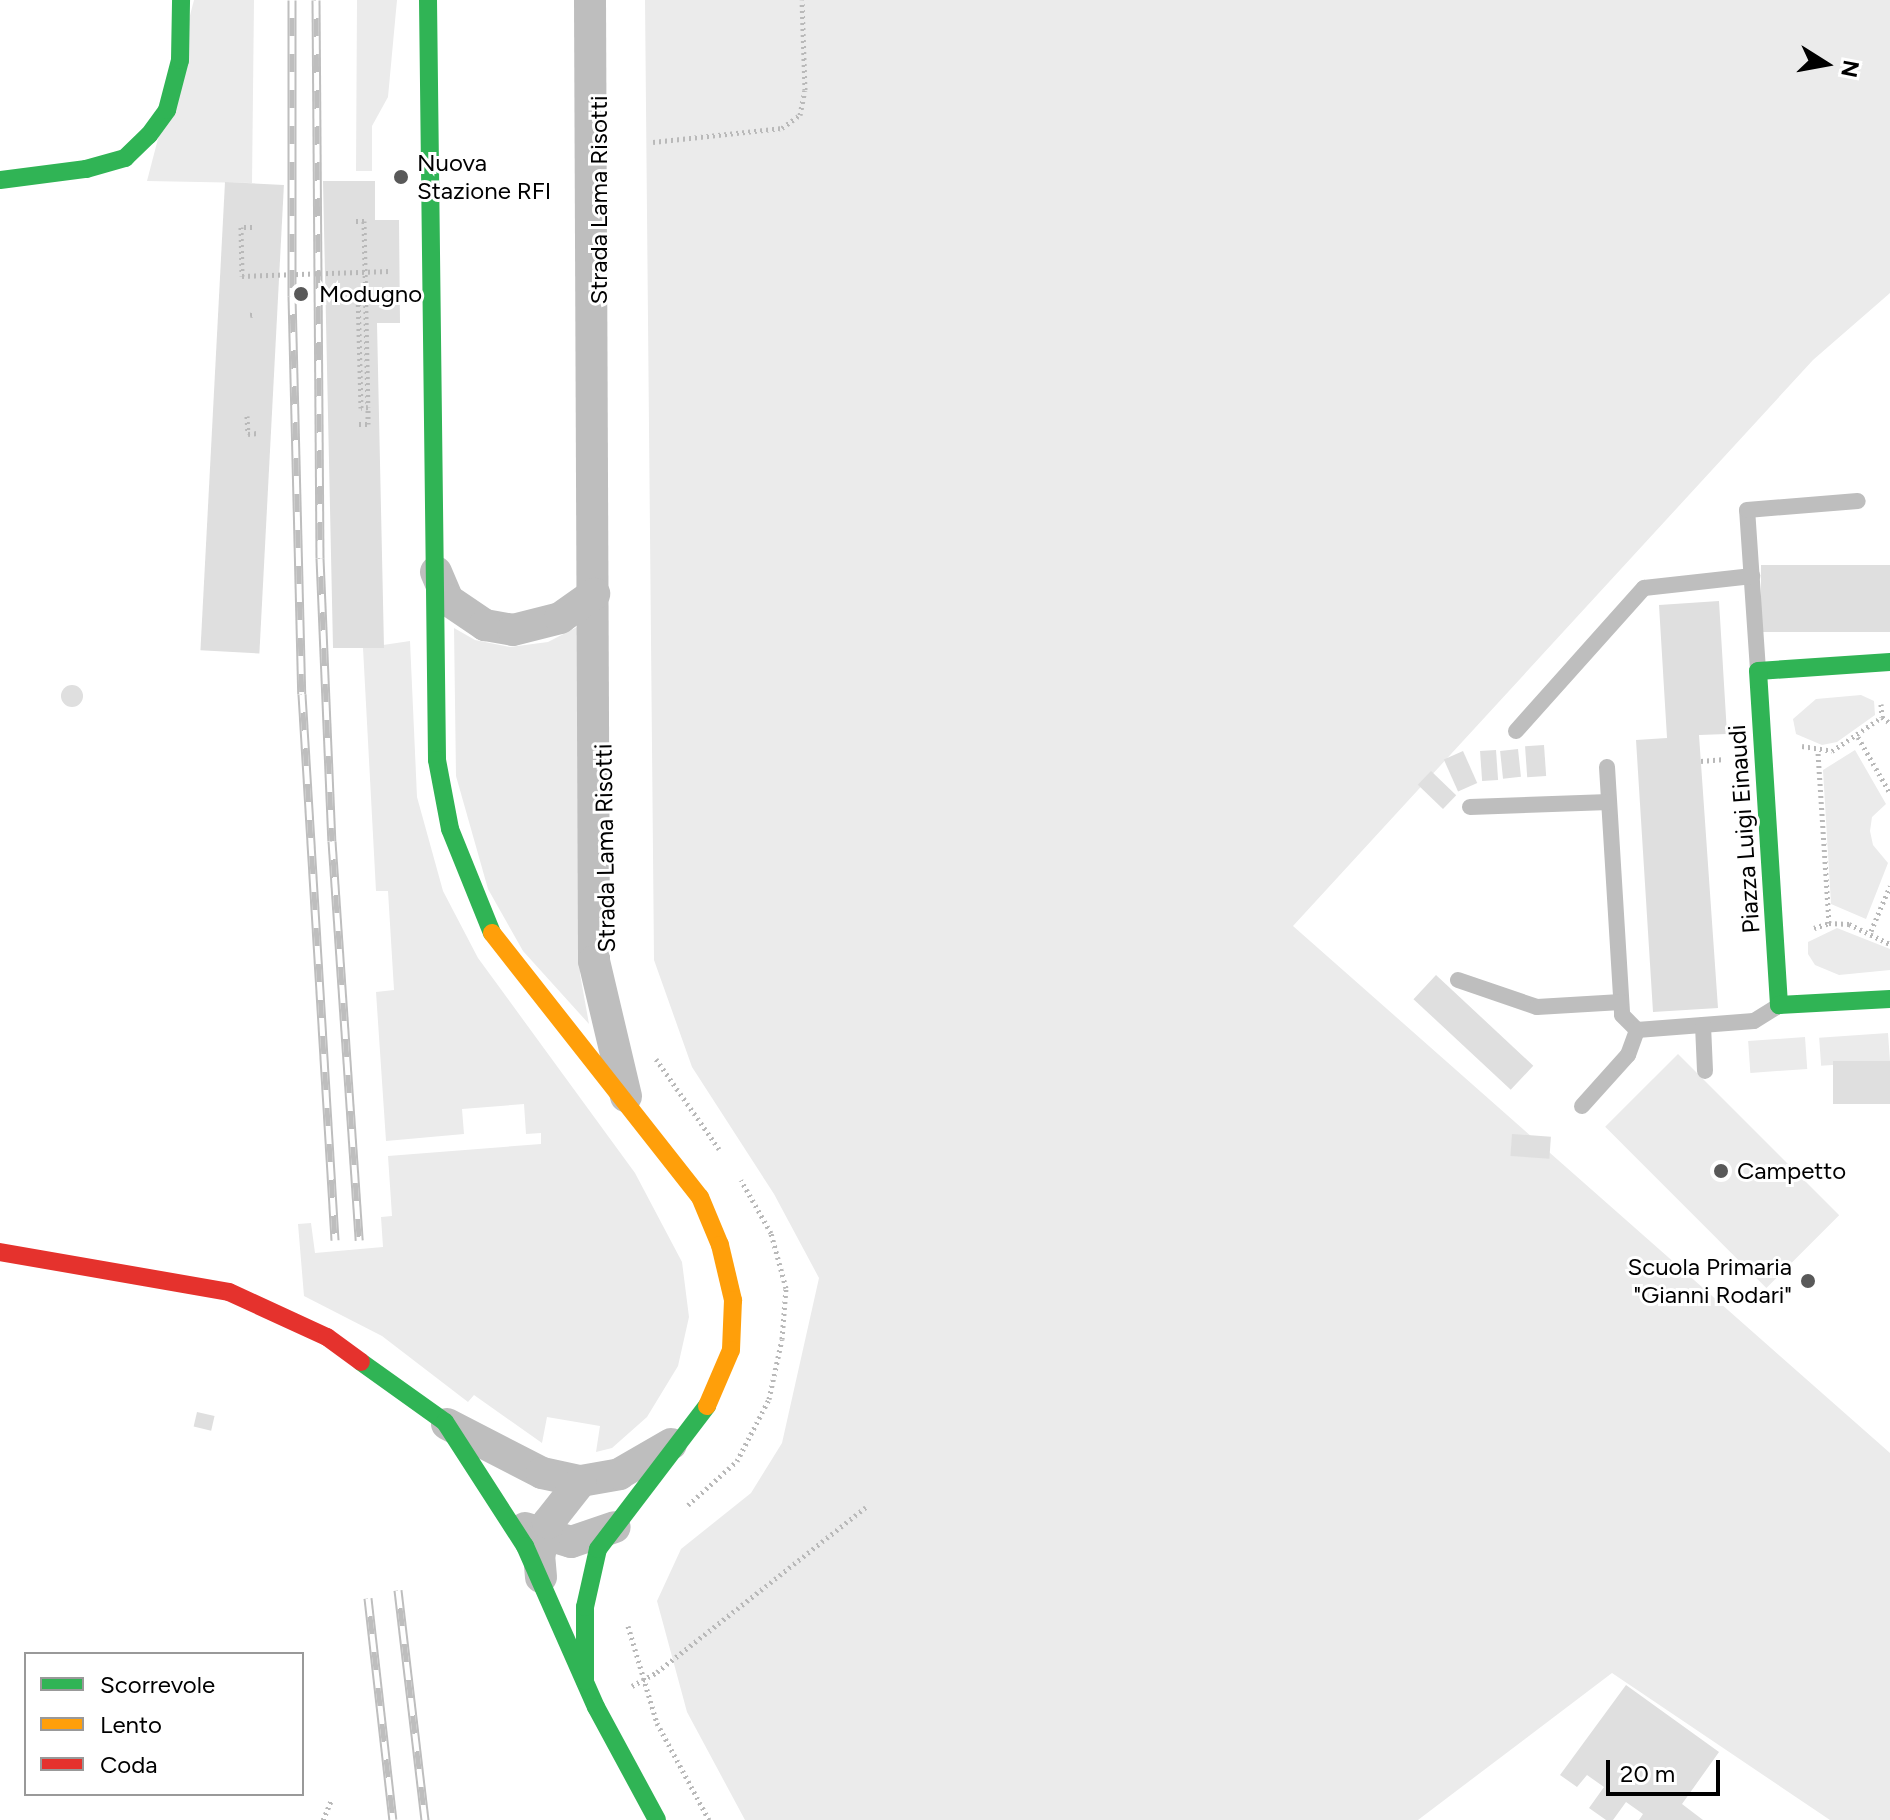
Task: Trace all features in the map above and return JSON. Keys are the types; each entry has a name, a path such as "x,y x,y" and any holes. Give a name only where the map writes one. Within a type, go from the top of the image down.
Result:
{"street":[{"path":"0,180 86,169 125,158 149,135 167,110 180,60 181,0"},
{"path":"428,0 432,561 437,760 450,829 473,897 500,949 536,999 700,1197 720,1245 733,1300 731,1350 716,1395 692,1431 598,1549 585,1607 585,1681"},
{"path":"590,0 594,961 610,1042 631,1110"},
{"path":"432,561 448,600 485,625 534,628 560,618 594,594"},
{"path":"1758,671 1890,662"},
{"name":"Piazza Luigi Einaudi","path":"1758,671 1779,1005"},
{"path":"1779,1005 1890,999"},
{"path":"0,1252 229,1292 327,1337 445,1422 542,1473 581,1481 619,1474 692,1431"},
{"path":"445,1422 511,1523 542,1582 596,1707 657,1820"},
{"path":"542,1582 544,1536 562,1499 581,1481"},
{"path":"511,1523 544,1536 588,1540 615,1527"}],"lane":[{"path":"1758,671 1747,510 1858,501"},
{"path":"1516,731 1644,588 1752,576"},
{"path":"1607,767 1622,1015 1637,1030 1754,1021 1779,1005"},
{"path":"1470,807 1609,802"},
{"path":"1458,980 1537,1007 1621,1002"},
{"path":"1703,1025 1705,1071"},
{"path":"1582,1106 1628,1055 1637,1030"}],"path":[{"path":"653,142 782,128 800,115 805,90 802,0"},
{"path":"356,221 364,221 368,407 368,424 359,424"},
{"path":"252,227 241,227 242,276 387,273 397,266"},
{"path":"358,296 361,408 368,407"},
{"path":"247,416 248,434 257,433"},
{"path":"1873,695 1882,705 1882,717"},
{"path":"1882,717 1890,723"},
{"path":"1797,744 1818,752 1832,751 1858,737 1882,717"},
{"path":"1858,737 1890,793"},
{"path":"1818,752 1829,923"},
{"path":"1871,931 1890,886"},
{"path":"1804,939 1829,923 1871,931 1890,944"},
{"path":"651,1050 729,1163"},
{"path":"684,1508 737,1461 769,1399 782,1339 782,1274 771,1233 739,1176"},
{"path":"596,1707 644,1680 866,1507"},
{"path":"627,1610 657,1723 709,1820"},
{"path":"323,1820 332,1799"}],"shaded area":[{"path":"194,0 254,0 252,183 147,181"},
{"path":"357,0 397,0 388,97 372,126 372,171 356,171"},
{"path":"645,0 1890,0 1890,293 1813,360 1293,926 1890,1453 1890,1820 1830,1820 1612,1673 1418,1820 745,1820 687,1712 657,1601 681,1549 751,1493 782,1443 819,1278 774,1194 692,1067 654,960"},
{"path":"577,627 580,974 589,1024 523,951 488,889 456,776 454,628 475,640 510,647 548,642"},
{"path":"410,641 417,797 443,891 478,958 635,1173 682,1262 689,1317 678,1366 647,1417 612,1448 596,1452 600,1426 547,1417 542,1443 474,1395 468,1402 382,1336 304,1296 298,1224 311,1223 315,1253 383,1247 381,1217 392,1216 388,1156 541,1144 541,1133 526,1134 524,1104 462,1109 464,1134 386,1141 376,992 394,990 388,891 376,891 363,648"},
{"path":"1861,695 1874,701 1875,715 1837,742 1822,745 1796,734 1793,719 1816,699"},
{"path":"1855,750 1886,804 1872,817 1870,831 1873,845 1888,863 1866,919 1831,904 1823,770"},
{"path":"1837,928 1890,949 1890,970 1839,975 1815,965 1808,954 1808,942"},
{"path":"1888,1033 1890,1061 1821,1066 1819,1038"},
{"path":"1805,1037 1807,1069 1750,1073 1748,1041"},
{"name":"Campetto","path":"1678,1054 1839,1215 1766,1288 1605,1127"}],"building":[{"name":"Modugno","path":"323,181 375,181 375,220 399,220 400,323 377,323 384,648 333,648"},
{"path":"225,182 284,185 259,653 200,650"},
{"path":"1761,565 1890,565 1890,632 1761,632"},
{"path":"1719,601 1727,734 1699,735 1718,1008 1653,1012 1636,740 1667,738 1659,605"},
{"path":"72,685 83,696 72,707 61,696"},
{"path":"1544,745 1546,776 1527,777 1525,746"},
{"path":"1518,749 1521,777 1503,779 1500,751"},
{"path":"1496,750 1498,780 1482,781 1480,751"},
{"path":"1463,751 1477,783 1458,792 1444,760"},
{"path":"1431,771 1456,795 1443,809 1418,785"},
{"path":"1436,975 1533,1066 1511,1090 1413,999"},
{"path":"1833,1061 1890,1061 1890,1104 1833,1104"},
{"path":"1512,1134 1551,1137 1549,1159 1510,1156"},
{"path":"197,1412 215,1416 211,1431 194,1427"},
{"path":"1626,1685 1719,1752 1682,1804 1703,1820 1639,1820 1643,1814 1626,1802 1613,1820 1606,1820 1589,1808 1604,1787 1587,1775 1577,1787 1560,1775"}],"railway":[{"path":"292,0 292,296 302,694 335,1240"},
{"path":"316,0 320,558 332,841 359,1240"},
{"path":"398,1590 425,1820"},
{"path":"368,1598 393,1820"}],"traffic: fast":[{"path":"0,180 86,169 125,158 149,135 167,110 180,60 181,0"},
{"path":"428,0 437,760 450,829 492,933"},
{"path":"1890,662 1758,671 1779,1005 1890,999"},
{"path":"361,1362 445,1422 525,1546 596,1707 657,1820"},
{"path":"585,1681 585,1607 598,1549 707,1406"}],"traffic: slow":[{"path":"492,933 700,1197 720,1245 733,1300 731,1350 707,1406"}],"traffic: jam":[{"path":"0,1252 229,1292 327,1337 361,1362"}],"place":[{"name":"Nuova Stazione RFI","path":"401,177"},
{"name":"Modugno","path":"301,294"},
{"name":"Campetto","path":"1721,1171"},
{"name":"Scuola Primaria \"Gianni Rodari\"","path":"1808,1281"}]}
